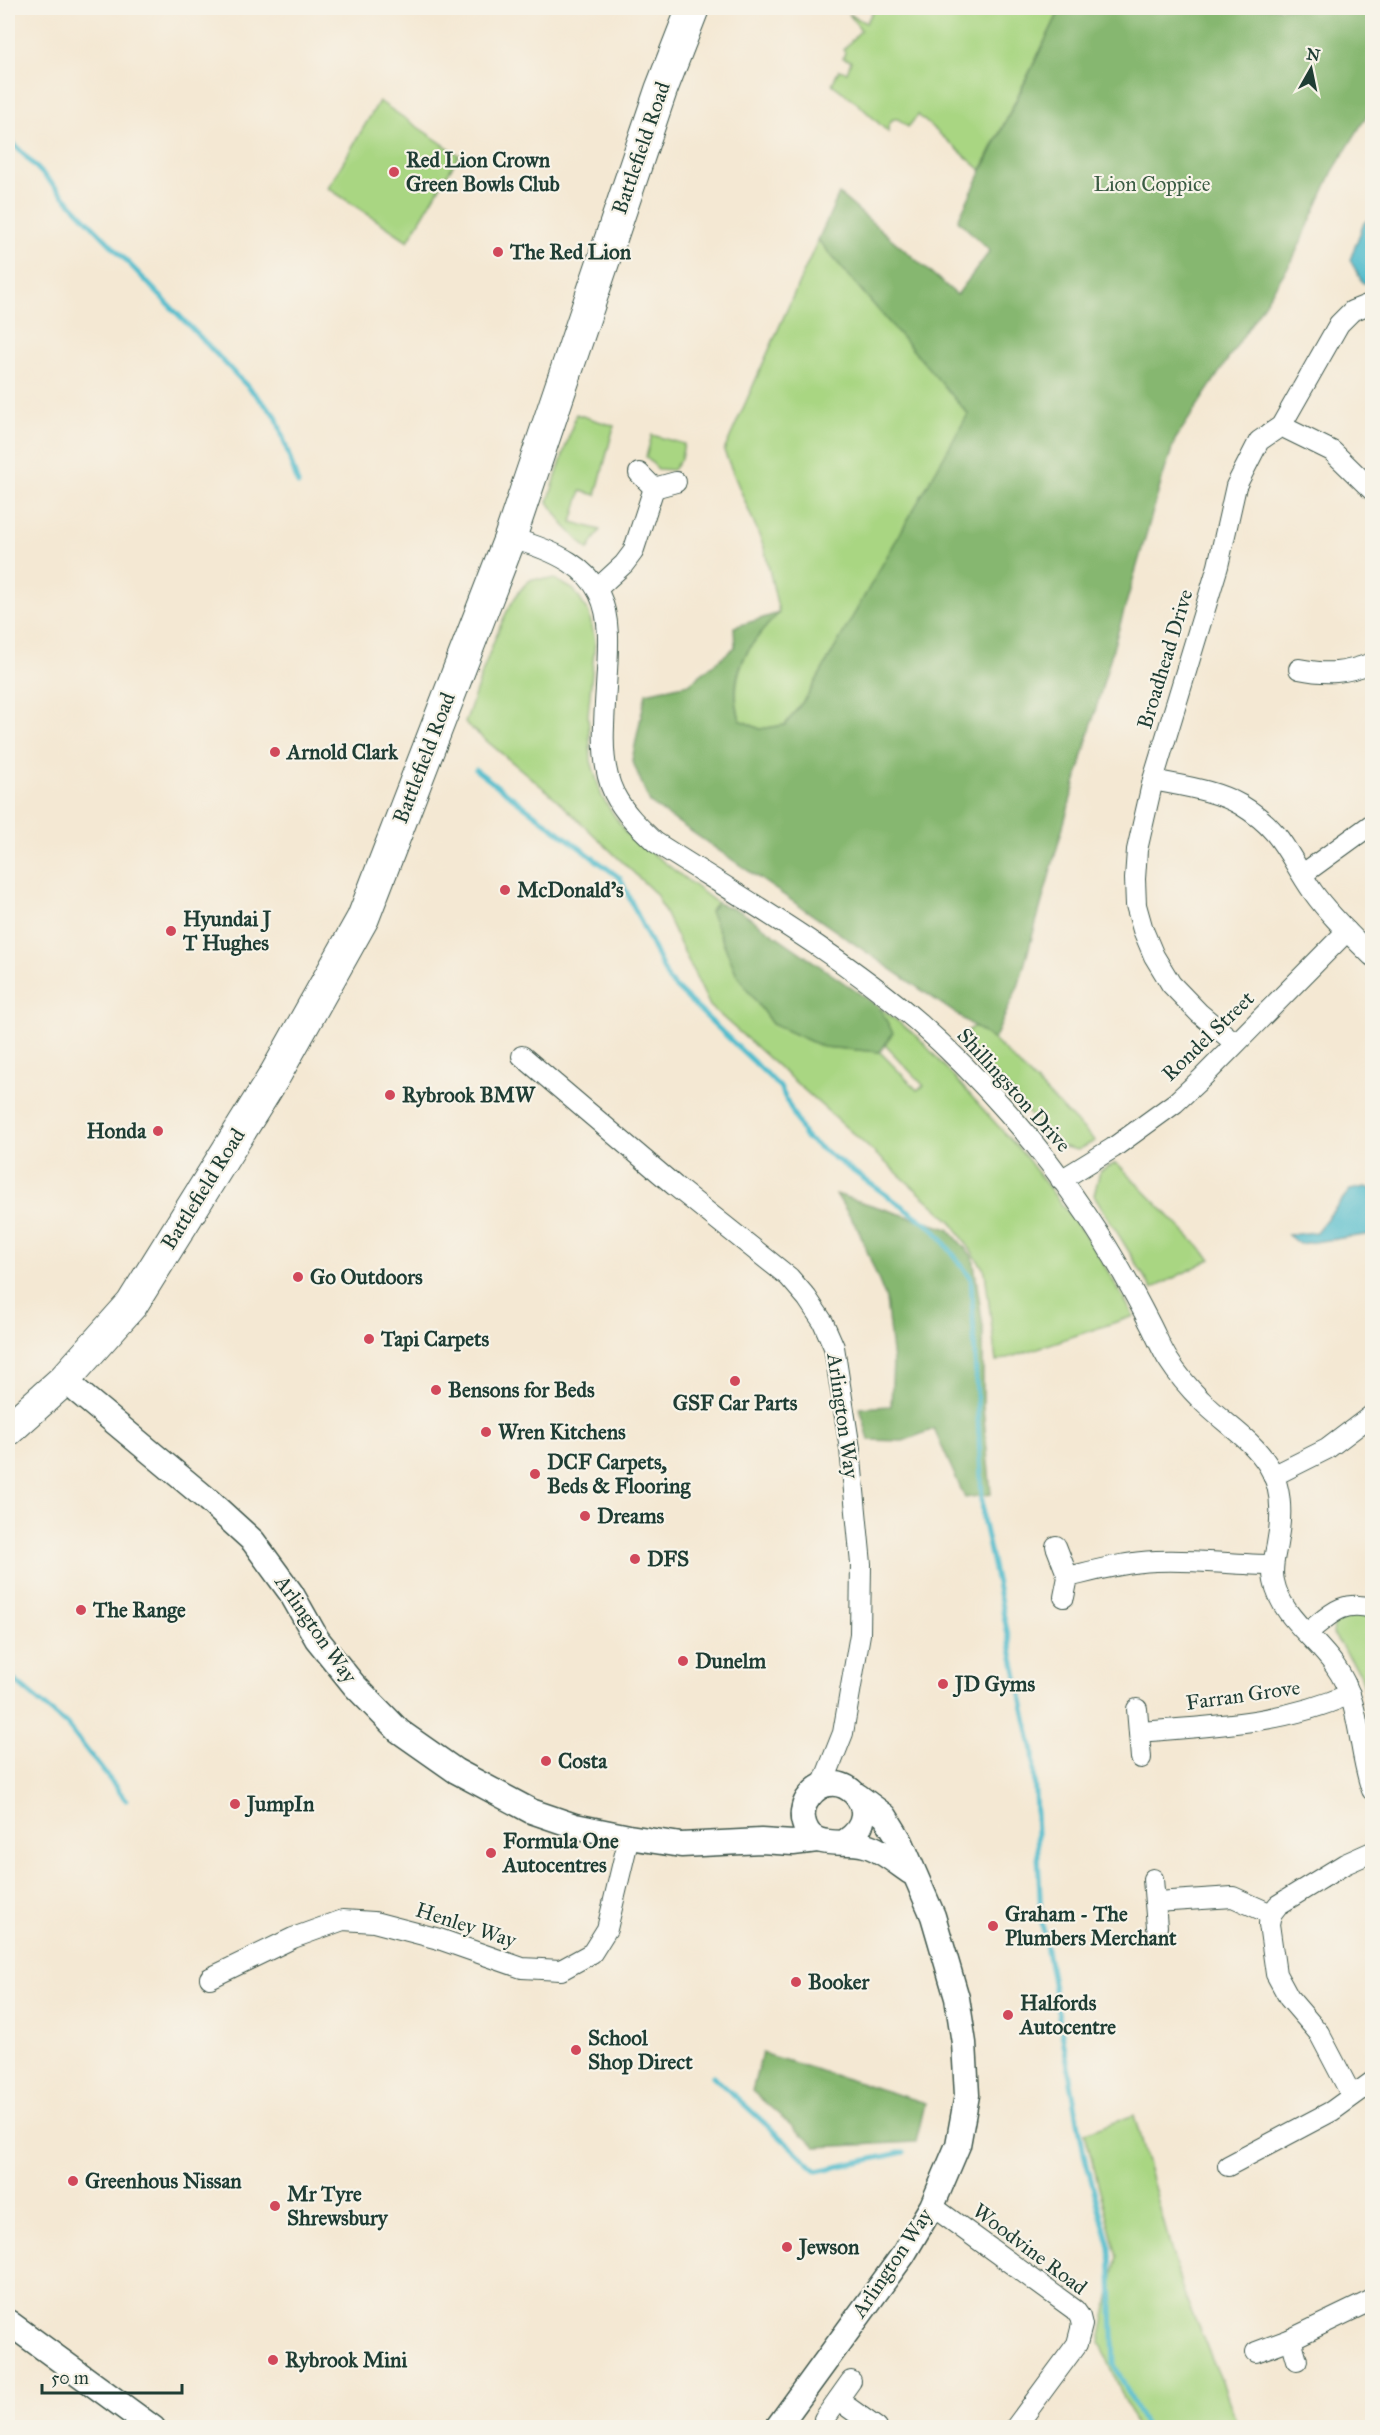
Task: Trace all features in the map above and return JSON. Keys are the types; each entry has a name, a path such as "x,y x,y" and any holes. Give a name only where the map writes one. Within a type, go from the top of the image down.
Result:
{"main road":[{"name":"Battlefield Road","path":"8,1430 64,1380 132,1304 275,1075 363,918 510,538 657,101 693,8"}],"street":[{"name":"Broadhead Drive","path":"1235,1043 1199,1013 1171,984 1154,956 1136,905 1137,850 1153,780 1218,566 1236,486 1259,441 1281,426 1339,324 1352,311 1372,303"},
{"path":"1281,426 1332,452 1372,490"},
{"path":"639,473 654,488"},
{"path":"654,488 676,482"},
{"path":"510,538 537,545 555,553 588,576 598,588 633,552 654,488"},
{"name":"Shillingston Drive","path":"598,588 608,628 603,742 613,792 630,817 655,842 807,939 918,1023 1008,1114 1061,1180 1118,1264 1168,1360 1201,1400 1268,1465 1279,1497 1281,1512 1273,1565 1274,1580 1291,1617 1335,1665 1350,1694 1359,1725 1366,1774 1372,1790"},
{"path":"1299,669 1333,673 1350,671 1372,663"},
{"path":"1153,780 1210,792 1239,804 1263,820 1281,838 1313,892 1372,956"},
{"path":"1303,874 1372,824"},
{"name":"Rondel Street","path":"1061,1180 1113,1148 1175,1103 1347,931"},
{"name":"Arlington Way","path":"522,1056 675,1186 789,1277 823,1322 834,1347 843,1417 850,1449 861,1564 860,1634 843,1733 822,1786 806,1800 803,1811 793,1821 741,1842"},
{"name":"Arlington Way","path":"64,1380 208,1500 253,1541 291,1593 317,1639 354,1685 399,1731 456,1772 531,1810 575,1826 681,1845 741,1842 793,1843 817,1840 831,1844 846,1841 855,1836 864,1817 863,1806 853,1792 843,1733"},
{"path":"1273,1476 1327,1449 1372,1415"},
{"path":"1056,1546 1068,1577 1064,1597"},
{"path":"1068,1577 1154,1561 1187,1560 1273,1565"},
{"path":"1308,1633 1338,1609 1349,1605 1372,1608"},
{"name":"Farran Grove","path":"1139,1732 1276,1718 1312,1710 1350,1694"},
{"path":"1137,1709 1142,1758"},
{"path":"822,1786 831,1784 853,1792"},
{"name":"Arlington Way","path":"777,2427 903,2255 932,2206 958,2145 967,2095 957,1998 933,1916 912,1873 901,1842 885,1816 853,1792"},
{"path":"803,1811 806,1827 817,1840"},
{"name":"Henley Way","path":"210,1978 292,1938 343,1920 374,1922 439,1939 522,1968 561,1970 592,1953 607,1929 629,1837"},
{"name":"Arlington Way","path":"846,1841 866,1845 912,1873"},
{"path":"1352,2096 1319,2032 1289,1998 1276,1974 1270,1941 1271,1914 1278,1905 1301,1890 1345,1864 1372,1852"},
{"path":"1153,1879 1157,1927"},
{"path":"1156,1902 1233,1897 1271,1914"},
{"path":"1228,2166 1332,2111 1372,2082"},
{"name":"Woodvine Road","path":"932,2206 1075,2310 1080,2317 1082,2325 1077,2344 1015,2427"},
{"path":"1256,2352 1291,2339 1372,2300"},
{"path":"8,2322 153,2427"},
{"path":"1291,2339 1297,2360"},
{"path":"824,2419 851,2381"},
{"path":"838,2400 877,2427"}],"green space":[{"path":"869,8 1061,8 981,170 918,115 908,127 898,119 893,119 888,126 888,132 856,102 832,84 839,70 847,72 851,61 843,58 845,52 843,50 861,30 849,14 866,23 874,10"},
{"name":"Lion Coppice","path":"1061,8 1372,8 1372,107 1333,171 1292,261 1175,440 1104,680 1019,984 994,1040 650,803 632,760 646,693 689,684 735,647 734,627 779,613 749,648 738,674 736,703 740,720 760,729 785,725 808,695 968,414 818,240 839,194 957,295 990,251 958,220"},
{"name":"Red Lion Crown Green Bowls Club","path":"379,101 459,155 408,241 328,188"},
{"path":"818,240 969,414 808,695 785,725 760,729 740,720 736,688 738,674 758,636 779,612 764,547 724,451"},
{"path":"576,414 614,426 596,495 581,491 572,522 600,530 588,550 564,525 548,502"},
{"path":"652,435 684,444 681,459 673,470 658,469 646,457"},
{"path":"532,579 555,579 574,590 589,613 595,641 588,715 591,761 602,797 626,833 717,903 710,911 737,975 772,1024 823,1047 880,1052 917,1090 924,1086 885,1045 892,1033 879,1007 918,1037 1026,1157 1093,1246 1134,1316 996,1362 985,1271 951,1221 710,1006 656,894 554,797 465,723 501,623 521,589"},
{"path":"717,903 740,911 879,1007 893,1033 880,1052 823,1047 772,1024 737,975 710,911"},
{"path":"974,1026 994,1040 1095,1141 1078,1150 1060,1146 1057,1148 1007,1087 959,1038"},
{"path":"1116,1163 1211,1259 1152,1289 1094,1195 1100,1171"},
{"path":"836,1194 948,1229 973,1257 983,1327 983,1407 991,1494 965,1498 934,1429 903,1441 869,1440 860,1408 891,1406 893,1362 886,1299 859,1231"},
{"path":"1372,1612 1372,1711 1360,1673 1333,1634 1334,1625 1345,1614"},
{"path":"762,2053 925,2103 916,2142 816,2147 752,2091"},
{"path":"1134,2115 1183,2292 1223,2384 1238,2427 1136,2427 1100,2342 1117,2256 1085,2133"}],"water":[{"path":"1372,216 1372,283 1363,283 1350,260 1364,223"},
{"path":"1365,1187 1372,1189 1372,1234 1299,1244 1288,1235 1316,1232 1350,1190"}],"waterway":[{"path":"8,138 276,416 298,484"},
{"path":"476,770 620,878 669,981 780,1087 805,1137 934,1229 971,1278 983,1519 1033,1751 1041,1917 1084,2154 1110,2248 1114,2364 1146,2428"},
{"path":"8,1675 67,1725 126,1800"},
{"path":"713,2076 817,2171 904,2152"}],"place":[{"name":"Red Lion Crown Green Bowls Club","path":"394,172"},
{"name":"The Red Lion","path":"498,252"},
{"name":"Arnold Clark","path":"275,752"},
{"name":"McDonald's","path":"505,890"},
{"name":"Hyundai J T Hughes","path":"171,931"},
{"name":"Rybrook BMW","path":"390,1095"},
{"name":"Honda","path":"158,1131"},
{"name":"Go Outdoors","path":"298,1277"},
{"name":"Tapi Carpets","path":"369,1339"},
{"name":"GSF Car Parts","path":"735,1381"},
{"name":"Bensons for Beds","path":"436,1390"},
{"name":"Wren Kitchens","path":"486,1432"},
{"name":"DCF Carpets, Beds & Flooring","path":"535,1474"},
{"name":"Dreams","path":"585,1516"},
{"name":"DFS","path":"635,1559"},
{"name":"The Range","path":"81,1610"},
{"name":"Dunelm","path":"683,1661"},
{"name":"JD Gyms","path":"943,1684"},
{"name":"Costa","path":"546,1761"},
{"name":"JumpIn","path":"235,1804"},
{"name":"Formula One Autocentres","path":"491,1853"},
{"name":"Graham - The Plumbers Merchant","path":"993,1926"},
{"name":"Booker","path":"796,1982"},
{"name":"Halfords Autocentre","path":"1008,2015"},
{"name":"School Shop Direct","path":"576,2050"},
{"name":"Greenhous Nissan","path":"73,2181"},
{"name":"Mr Tyre Shrewsbury","path":"275,2206"},
{"name":"Jewson","path":"787,2247"},
{"name":"Rybrook Mini","path":"273,2360"}]}
